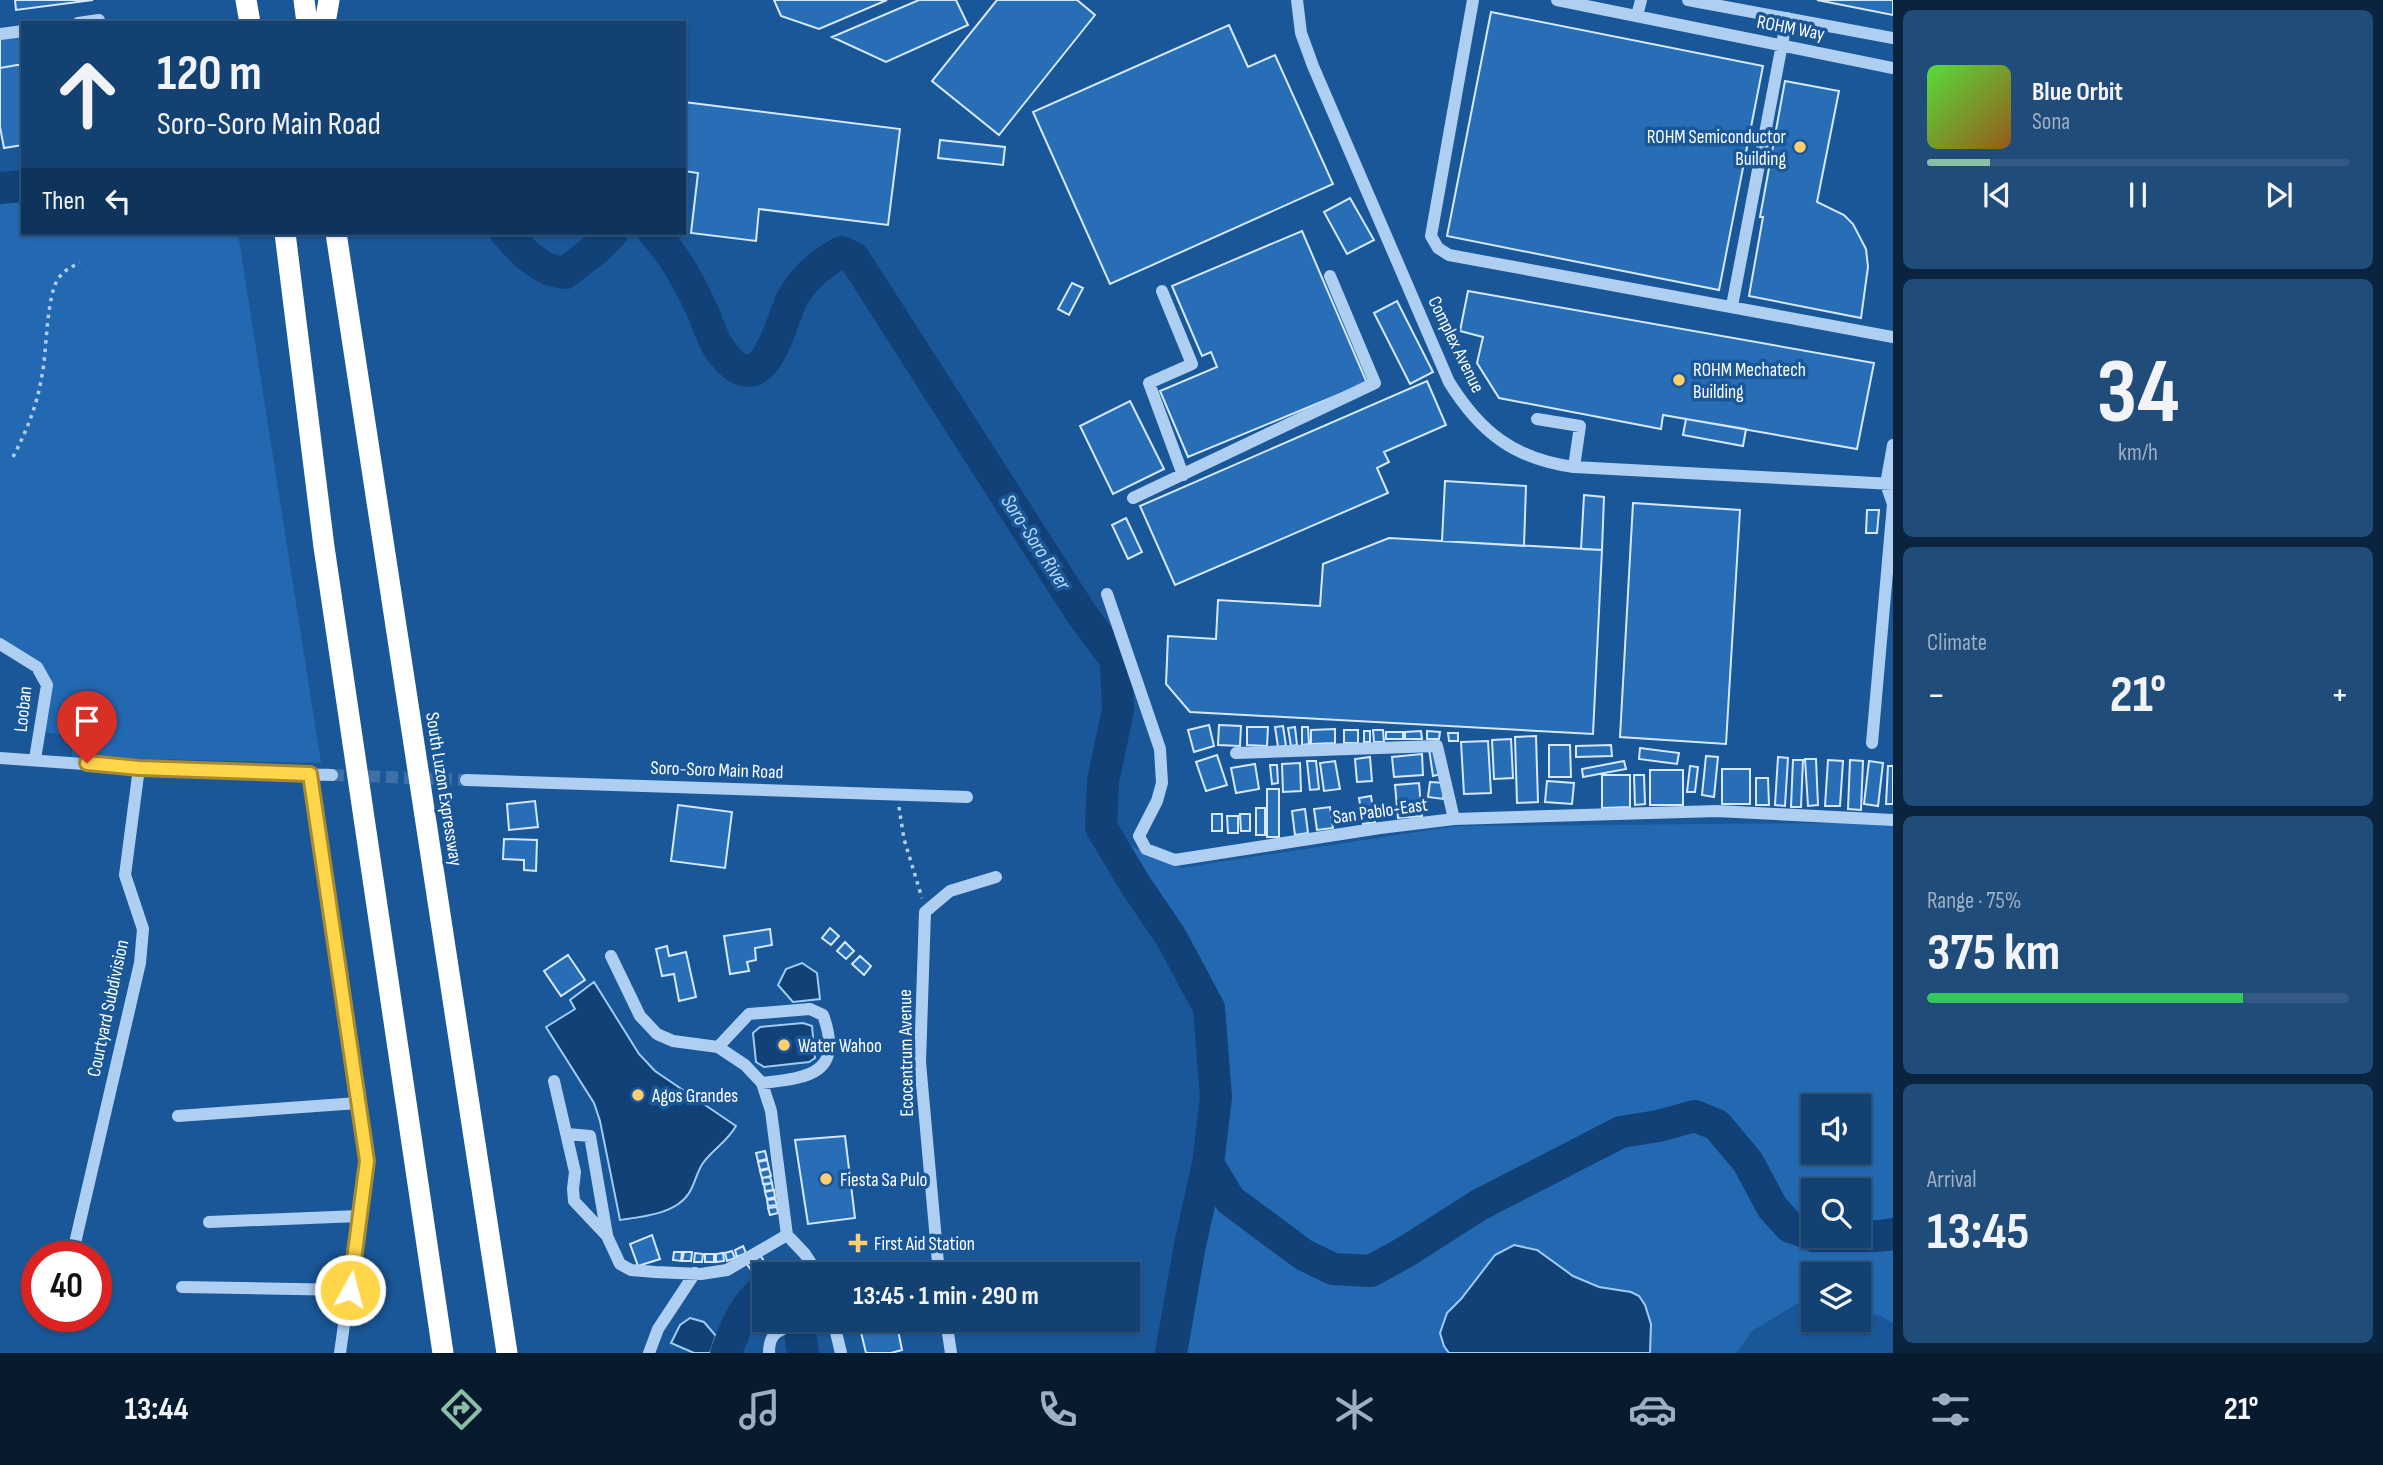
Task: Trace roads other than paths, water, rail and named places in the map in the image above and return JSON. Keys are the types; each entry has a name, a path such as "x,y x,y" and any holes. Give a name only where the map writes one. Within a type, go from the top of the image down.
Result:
{"highway":[{"path":"304,0 307,21"},
{"path":"325,21 329,0"},
{"path":"285,235 324,547 443,1353"},
{"name":"South Luzon Expressway","path":"336,235 507,1353"}],"street":[{"name":"Complex Avenue","path":"1297,0 1301,33 1312,66 1449,382 1462,403 1492,435 1525,455 1574,467 1889,484"},
{"path":"1473,0 1431,236 1438,248 1449,255 1893,337"},
{"name":"ROHM Way","path":"1557,0 1893,68"},
{"path":"1637,16 1640,0"},
{"name":"ROHM Way","path":"1688,0 1893,38"},
{"path":"1732,306 1787,18"},
{"path":"92,21 99,20"},
{"path":"0,34 21,31"},
{"path":"1133,498 1375,383 1330,276"},
{"path":"1162,291 1192,364 1149,383 1183,475"},
{"path":"1537,419 1580,426 1574,467"},
{"path":"1872,744 1893,504 1889,484 1893,445"},
{"name":"San Pablo-East","path":"1107,594 1160,749 1162,783 1157,801 1139,836 1146,849 1175,860 1454,819 1717,811 1893,820"},
{"name":"Looban","path":"0,644 37,667 47,685 35,759"},
{"path":"1236,754 1437,746 1454,819"},
{"path":"0,758 139,768 332,775"},
{"name":"Courtyard Subdivision","path":"75,1241 140,963 143,929 125,875 139,768"},
{"path":"310,774 367,1161 341,1353"},
{"name":"Soro-Soro Main Road","path":"466,780 967,797"},
{"name":"Ecocentrum Avenue","path":"938,1262 920,1062 925,912 950,891 996,877"},
{"path":"611,956 640,1016 657,1034 673,1041 718,1046 745,1065 762,1083 771,1111 788,1235 809,1262"},
{"path":"718,1046 749,1014 810,1009 822,1015 829,1041 829,1054 824,1065 811,1075 762,1083"},
{"path":"554,1081 575,1172 574,1201 607,1236 621,1264 631,1270 695,1273 727,1270 788,1235"},
{"path":"178,1116 358,1103"},
{"path":"566,1134 590,1136 607,1236"},
{"path":"209,1222 359,1216"},
{"path":"649,1353 658,1329 695,1273"},
{"path":"182,1287 350,1290"},
{"path":"769,1353 775,1332"},
{"path":"836,1332 841,1353"},
{"path":"948,1332 951,1353"}],"waterway":[{"name":"Soro-Soro River","path":"0,188 21,186"},
{"name":"Soro-Soro River","path":"508,235 540,264 556,272 565,273 610,235"},
{"name":"Soro-Soro River","path":"656,235 687,280 720,350 735,366 747,371 758,367 767,358 792,299 807,278 842,252 854,258 1081,613 1116,660 1118,710 1103,781 1101,827 1171,937 1209,1008 1216,1097 1208,1164 1190,1245 1171,1353"},
{"path":"1208,1164 1230,1200 1304,1255 1333,1269 1371,1271 1479,1205 1621,1132 1695,1116 1717,1125 1748,1162 1772,1207 1790,1227 1801,1231"},
{"path":"1871,1236 1893,1234"},
{"path":"726,1353 737,1326 752,1301"},
{"path":"800,1332 803,1353"}],"tunnel":[{"path":"332,775 466,780"}],"place":[{"name":"ROHM Semiconductor Building","path":"1800,147"},
{"name":"ROHM Mechatech Building","path":"1679,380"},
{"name":"Water Wahoo","path":"784,1045"},
{"name":"Agos Grandes","path":"638,1095"},
{"name":"Fiesta Sa Pulo","path":"826,1179"},
{"name":"First Aid Station","path":"858,1243"}]}
